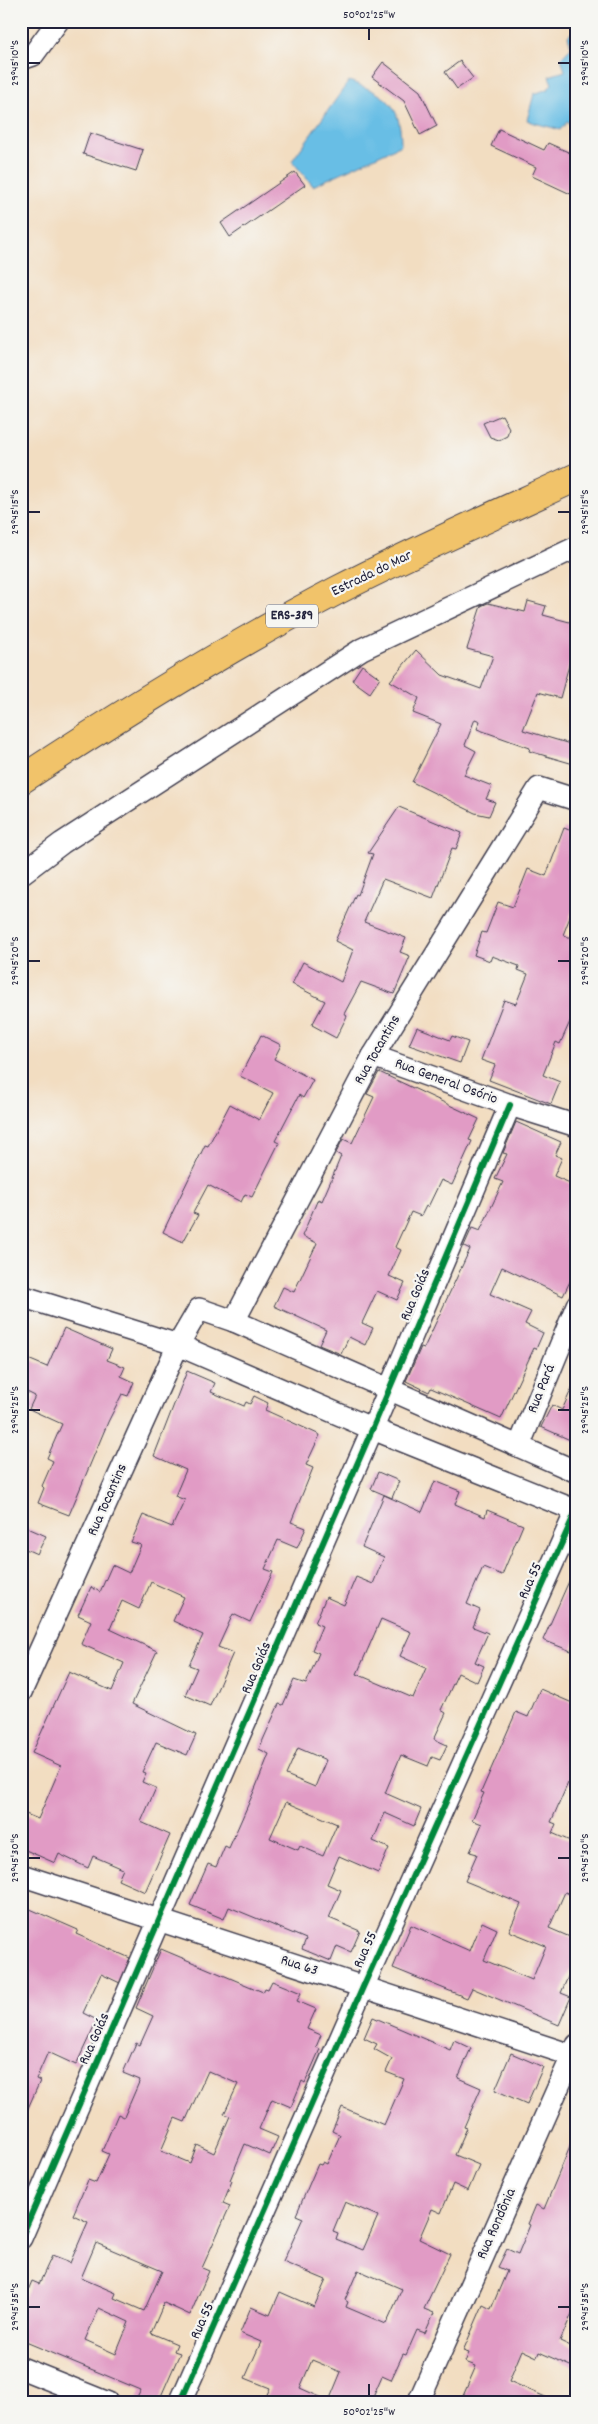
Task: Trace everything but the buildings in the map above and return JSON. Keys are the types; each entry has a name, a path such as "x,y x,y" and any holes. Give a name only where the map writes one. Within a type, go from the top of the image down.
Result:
{"main road":[{"name":"Estrada do Mar","path":"21,780 109,722 248,640 339,590 577,477"}],"street":[{"path":"21,59 33,55 58,21"},
{"path":"21,874 62,843 362,649 577,547"},
{"name":"Rua Tocantins","path":"21,1692 178,1345 199,1309 234,1322 373,1056 539,788 577,800"},
{"name":"Rua General Osório","path":"373,1056 510,1105 577,1126"},
{"name":"Rua Goiás","path":"21,2238 161,1921 390,1391 510,1105"},
{"path":"21,1296 178,1345 373,1429 577,1510"},
{"name":"Rua Pará","path":"519,1446 577,1305"},
{"path":"234,1322 577,1472"},
{"name":"Rua 55","path":"180,2403 363,1987 577,1510"},
{"name":"Rua 63","path":"21,1875 363,1987 575,2052"},
{"name":"Rua Rondônia","path":"418,2403 575,2052"},
{"path":"21,2368 108,2403"}],"water":[{"path":"577,21 577,136 573,133 568,121 560,130 527,120 534,94 548,89 552,84 549,76 565,71 561,58 571,48 568,36 576,29"},
{"path":"349,81 373,91 389,102 398,119 401,145 313,186 292,161"}],"cycle path":[{"path":"21,2238 268,1673 510,1105"},
{"path":"180,2403 363,1987 577,1509"}]}
